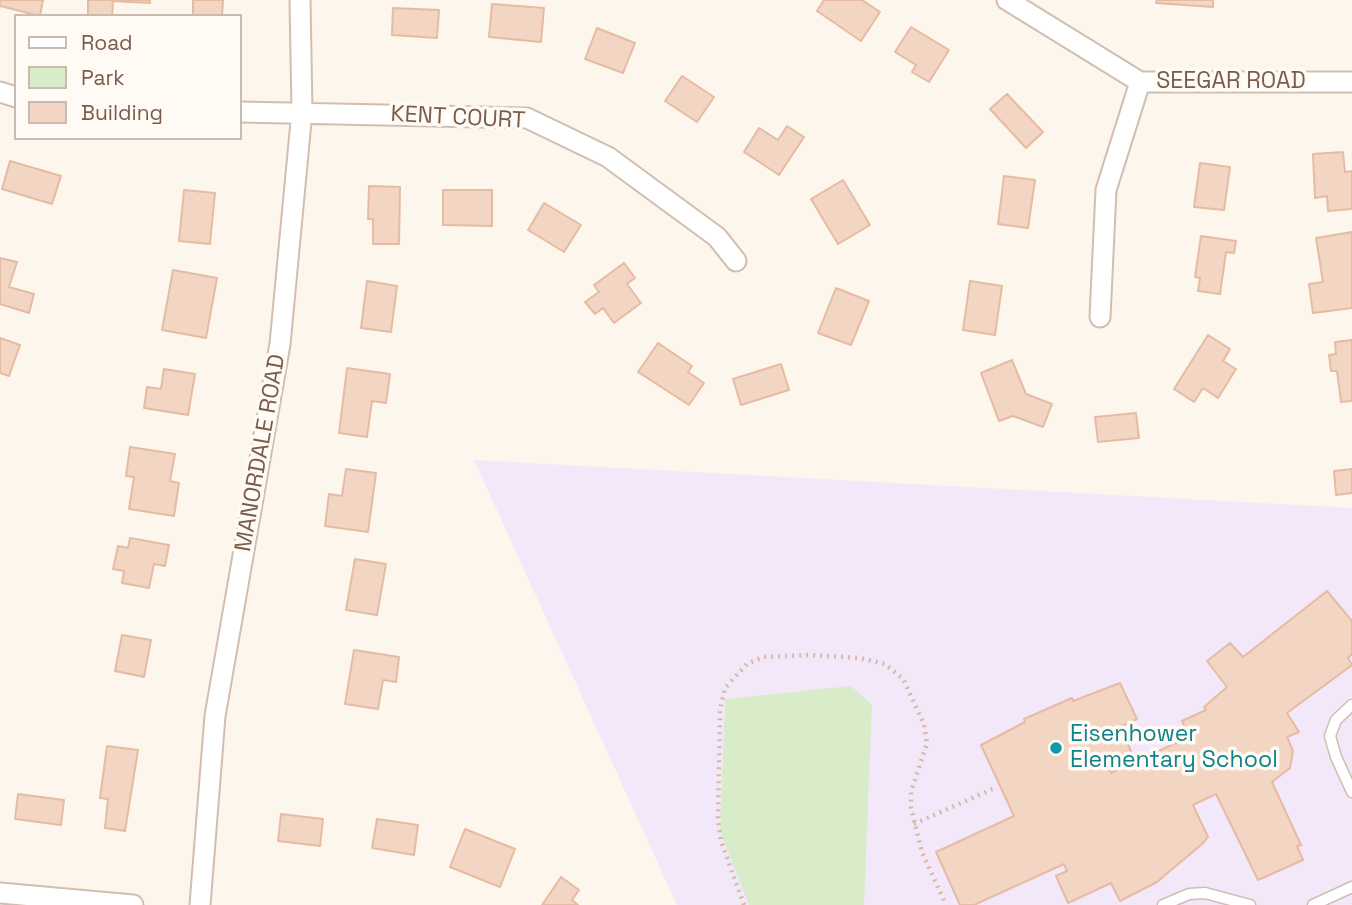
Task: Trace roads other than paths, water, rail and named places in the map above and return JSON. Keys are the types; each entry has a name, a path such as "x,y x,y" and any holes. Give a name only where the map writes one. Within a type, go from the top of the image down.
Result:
{"street":[{"name":"MANORDALE ROAD","path":"200,905 215,716 280,344 302,111 300,0"},
{"name":"SEEGAR ROAD","path":"1007,0 1140,82 1352,82"},
{"path":"1100,317 1106,190 1140,82"},
{"name":"KENT COURT","path":"242,112 302,111 527,118 608,157 717,237 736,261"},
{"path":"0,893 133,905"}],"lane":[{"path":"1352,705 1336,720 1331,736 1336,757 1352,792"},
{"path":"1313,905 1352,887"},
{"path":"1163,905 1189,894 1205,893 1250,905"}],"place":[{"name":"Eisenhower Elementary School","path":"1056,748"}]}
